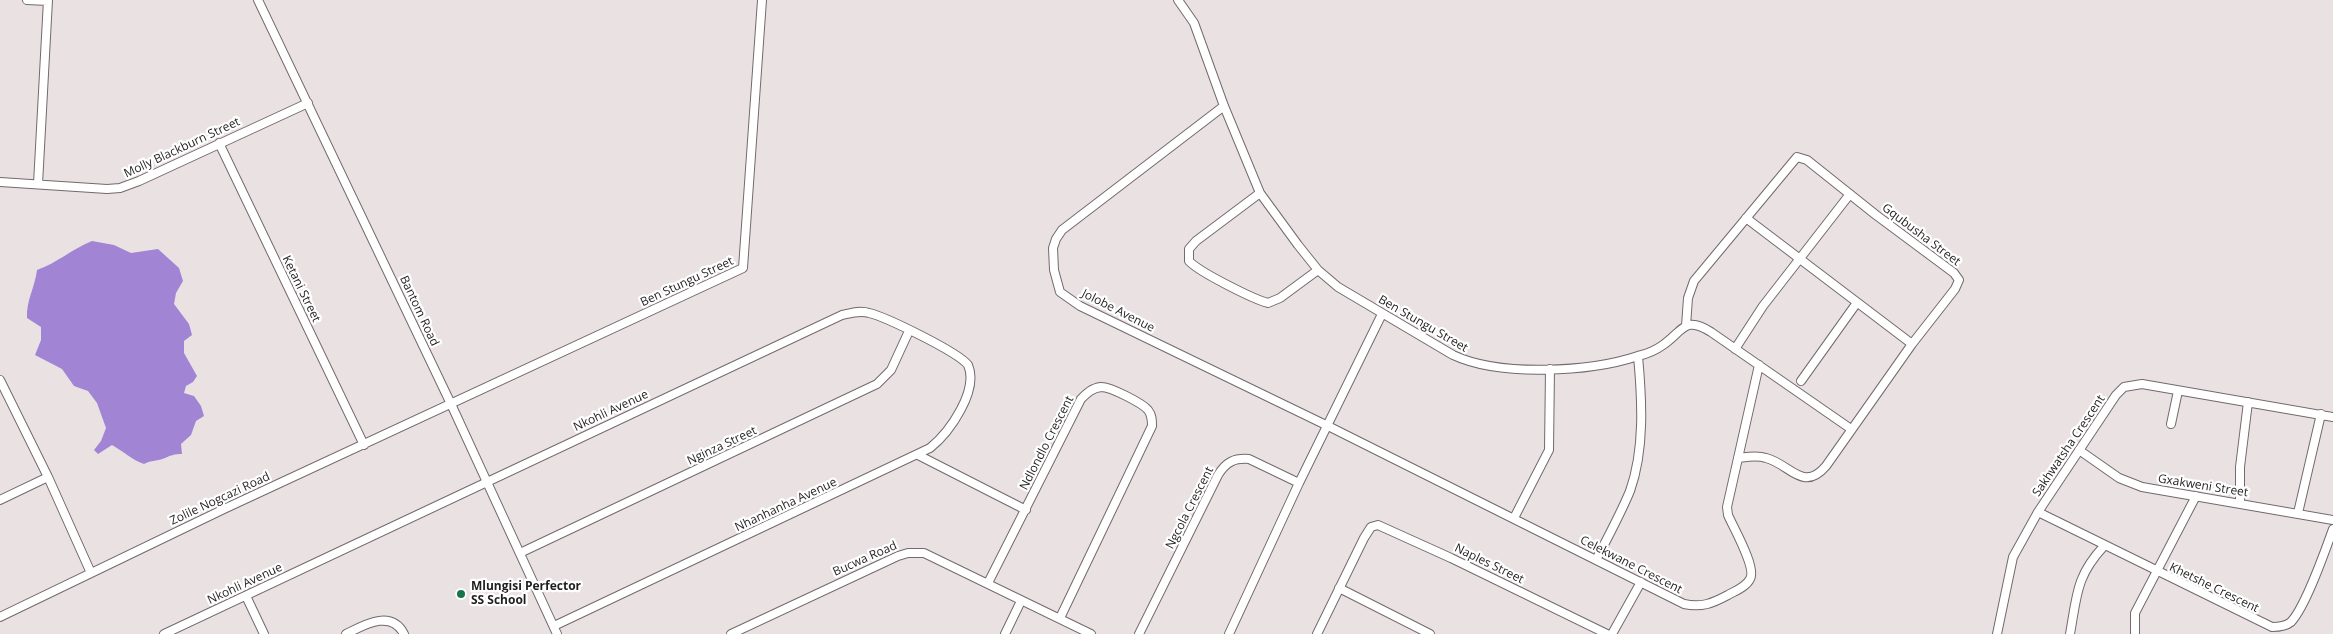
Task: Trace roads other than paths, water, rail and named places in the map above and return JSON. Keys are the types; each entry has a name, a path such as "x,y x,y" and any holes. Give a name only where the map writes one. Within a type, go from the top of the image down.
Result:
{"street":[{"path":"27,0 48,1 38,184"},
{"name":"Bantom Road","path":"258,0 451,404 557,634"},
{"name":"Ben Stungu Street","path":"451,404 743,268 762,0"},
{"name":"Ben Stungu Street","path":"1178,0 1194,23 1224,106 1260,193 1318,270 1338,287 1468,362 1492,367 1550,369 1593,367 1638,356 1664,345 1686,326"},
{"name":"Molly Blackburn Street","path":"0,182 120,188 140,181 218,143 308,103"},
{"name":"Jolobe Avenue","path":"1224,106 1062,230 1056,239 1054,248 1054,270 1060,292 1080,306 1328,426"},
{"name":"Ketani Street","path":"218,143 364,445"},
{"name":"Gqubusha Street","path":"1686,326 1688,298 1694,281 1797,157 1803,157 1954,273 1959,280 1955,289 1912,344 1821,472 1811,477 1798,476 1767,458 1758,456 1738,458"},
{"path":"1260,193 1196,241 1189,249 1189,261 1194,267 1268,302 1280,298 1318,270"},
{"path":"1735,348 1763,306 1850,194"},
{"path":"1746,218 1856,304 1912,344"},
{"path":"1801,381 1856,304"},
{"name":"Nkohli Avenue","path":"164,634 842,315 867,312 910,331 961,358 968,365 971,378 970,385 952,426 939,440 918,455"},
{"path":"1230,634 1299,483 1382,314"},
{"path":"1686,326 1693,324 1703,327 1851,429"},
{"name":"Nginza Street","path":"520,553 877,384 891,370 910,331"},
{"path":"1596,560 1630,489 1636,466 1641,407 1638,356"},
{"name":"Celekwane Crescent","path":"1328,426 1684,604 1701,607 1729,595 1750,580 1752,569 1728,515 1729,497 1760,365"},
{"path":"1514,518 1549,450 1550,369"},
{"path":"1,383 48,477 91,573"},
{"name":"Sakhwatsha Crescent","path":"1997,634 2013,557 2038,512 2109,405 2124,387 2142,384 2333,417"},
{"name":"Ndlondlo Crescent","path":"988,582 1075,410 1087,394 1099,387 1105,387 1147,409 1152,426 1060,618"},
{"path":"2171,424 2178,391"},
{"path":"2240,503 2240,467 2248,402"},
{"name":"Zolile Nogcazi Road","path":"0,617 451,404"},
{"path":"2298,513 2321,414"},
{"name":"Gxakweni Street","path":"2079,450 2129,483 2142,488 2333,520"},
{"path":"918,455 1026,510"},
{"name":"Nhanhanha Avenue","path":"554,626 918,455"},
{"name":"Ngcola Crescent","path":"1139,634 1218,475 1227,463 1240,458 1249,459 1299,483"},
{"path":"0,500 48,477"},
{"path":"2135,634 2135,613 2196,496"},
{"name":"Khetshe Crescent","path":"2038,512 2261,624 2272,627 2283,626 2291,622 2316,574 2333,529"},
{"name":"Naples Street","path":"1339,588 1371,527 1383,526 1607,634"},
{"path":"2070,634 2080,580 2091,560 2104,546"},
{"name":"Bucwa Road","path":"731,634 908,553 924,553 988,582 1091,634"},
{"path":"1612,634 1641,582"},
{"path":"1317,634 1339,588 1430,634"},
{"path":"246,596 264,634"},
{"path":"1005,634 1021,600"},
{"path":"346,634 376,621 384,620 397,625 404,634"}],"place":[{"name":"Mlungisi Perfector SS School","path":"461,594"}]}
